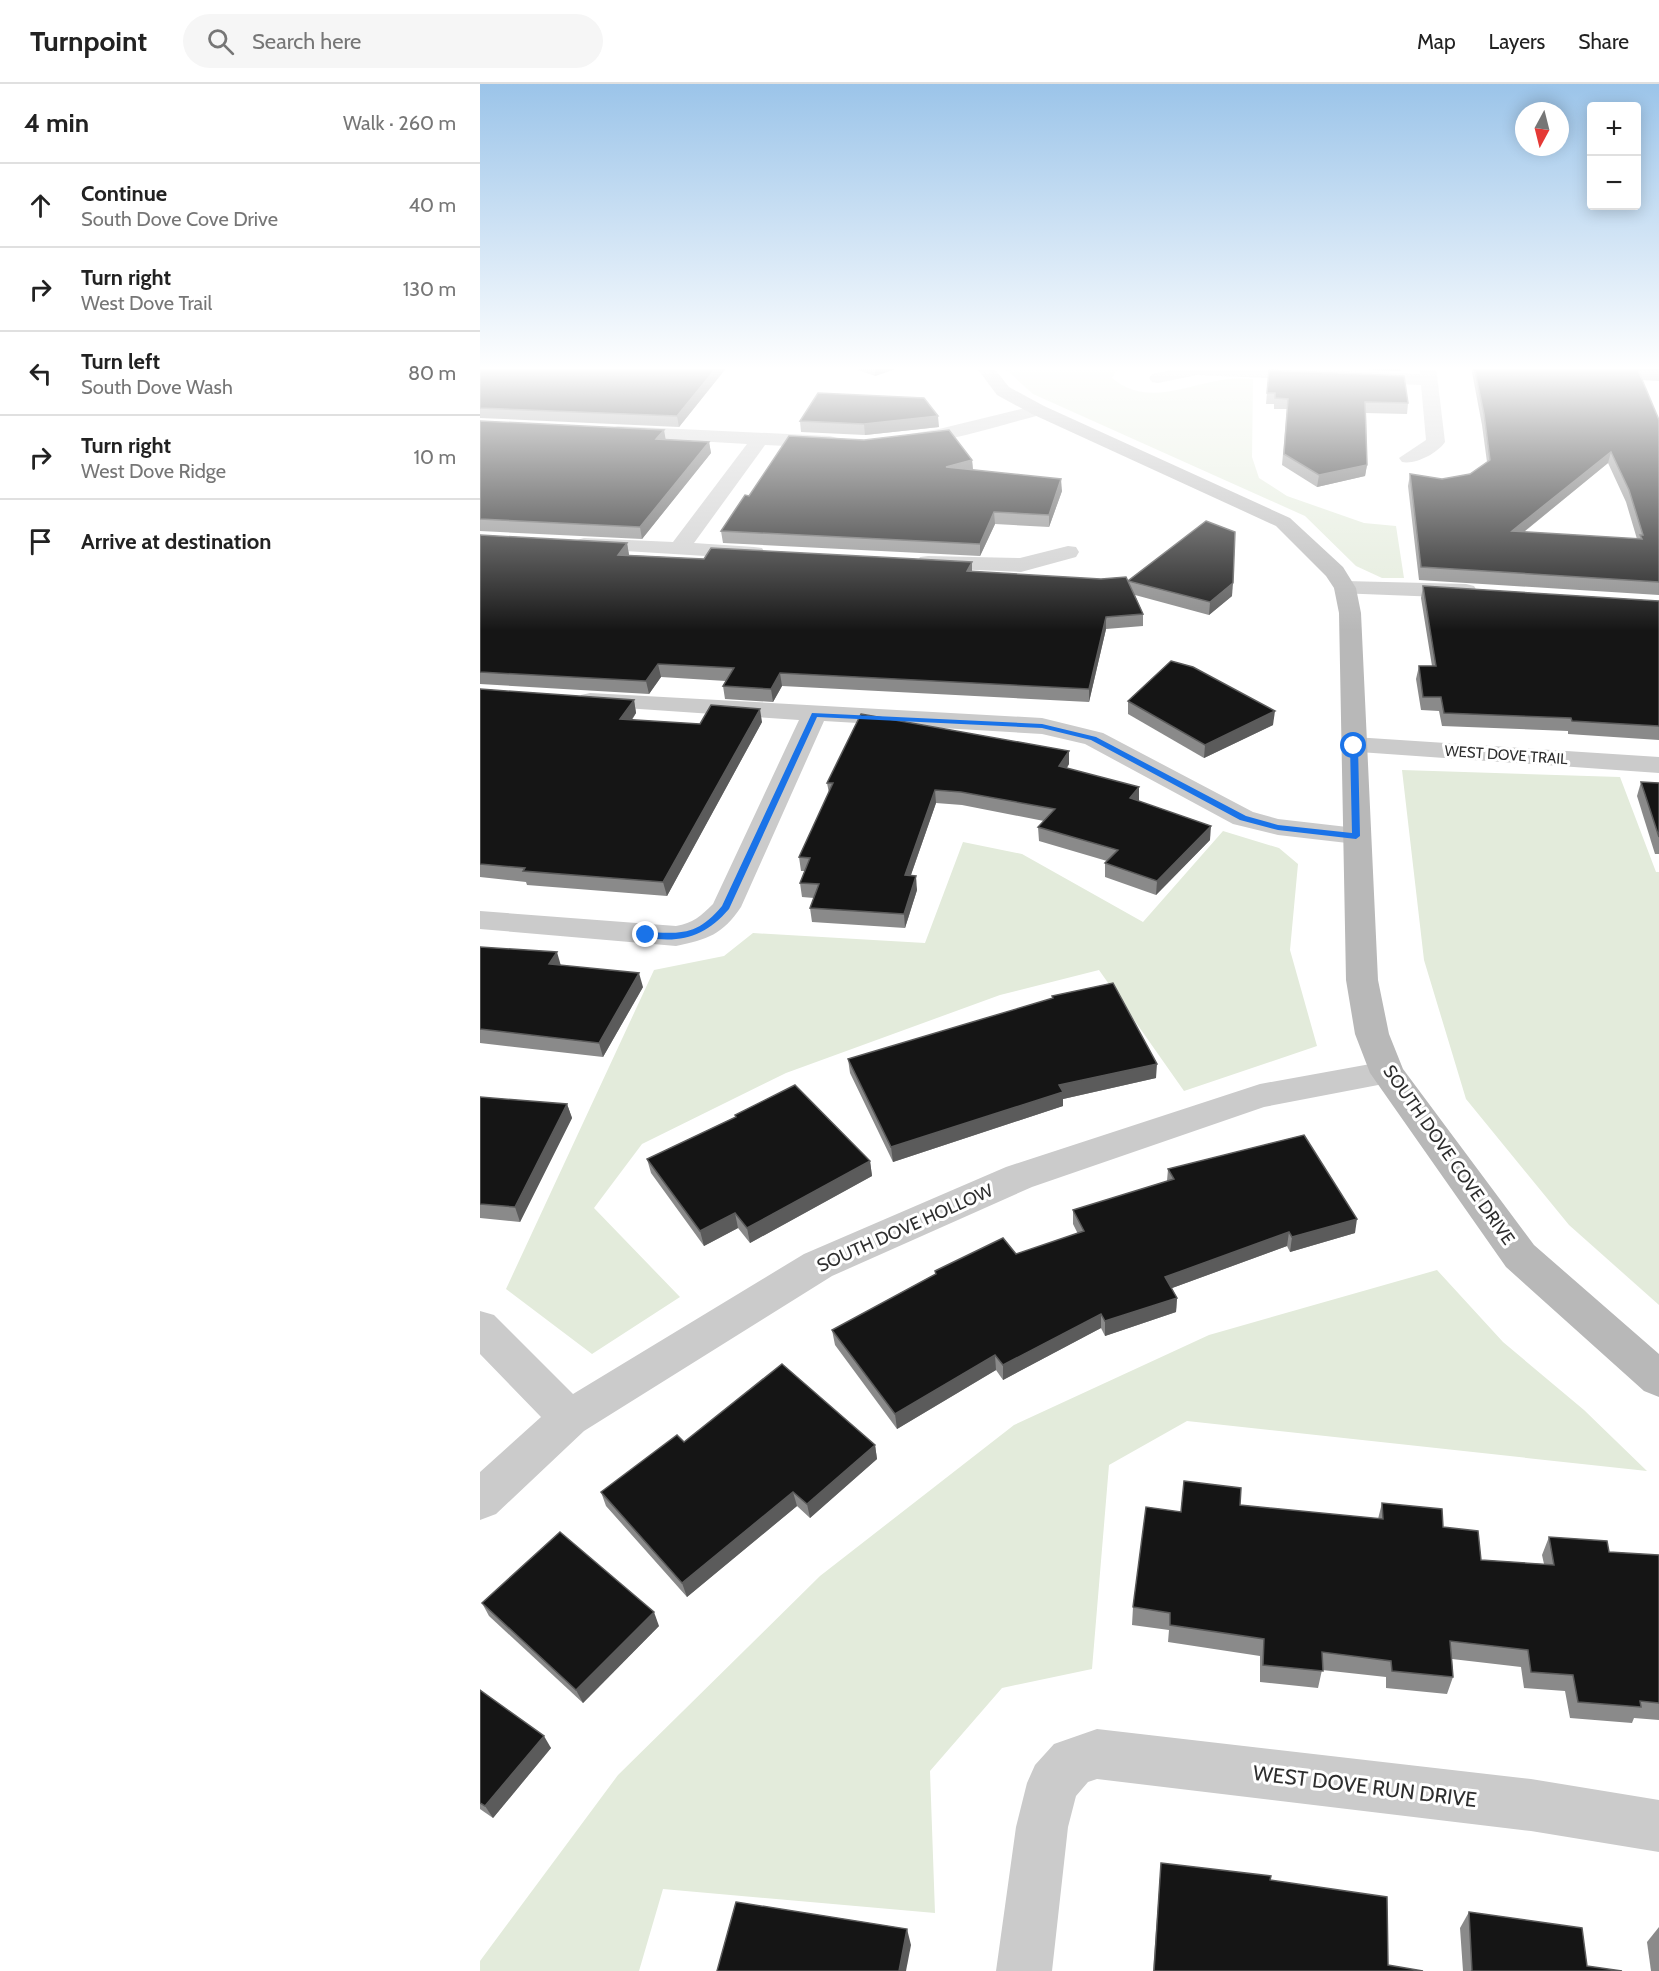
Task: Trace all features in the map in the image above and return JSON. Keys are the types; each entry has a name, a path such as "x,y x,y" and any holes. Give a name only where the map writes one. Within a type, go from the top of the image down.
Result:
{"street":[{"path":"679,549 748,455"},
{"name":"SOUTH DOVE COVE DRIVE","path":"1137,455 1283,522 1335,572 1345,588 1350,613 1362,980 1372,1034 1387,1073 1520,1256 1659,1379"},
{"path":"1409,458 1414,455"},
{"path":"562,543 773,554"},
{"path":"904,561 1021,565 1068,552"},
{"path":"1345,588 1481,592"},
{"path":"564,698 814,715 1042,726 1094,738 1243,818 1278,827 1356,836"},
{"path":"480,920 676,936 697,932 712,923 726,907 814,715"},
{"name":"WEST DOVE TRAIL","path":"1354,746 1659,765"},
{"name":"SOUTH DOVE HOLLOW","path":"480,1500 569,1418 818,1265 1019,1177 1260,1096 1387,1073"},
{"path":"480,1327 569,1418"},
{"name":"WEST DOVE RUN DRIVE","path":"1024,1971 1042,1827 1053,1783 1071,1762 1097,1754 1531,1805 1659,1826"}],"green space":[{"path":"1169,455 1252,455 1259,478 1287,496 1364,523 1396,526 1404,578 1382,578 1356,566 1305,516"},
{"path":"1402,770 1620,777 1656,872 1659,872 1659,1305 1569,1225 1466,1099 1424,960"},
{"path":"1223,831 1279,848 1298,864 1290,950 1317,1046 1184,1091 1099,970 1000,995 786,1073 642,1144 594,1208 680,1297 592,1354 506,1289 654,970 724,956 753,933 925,943 963,842 1022,854 1143,922"},
{"path":"1437,1270 1503,1342 1584,1410 1647,1471 1187,1421 1109,1465 1092,1669 1002,1688 930,1771 935,1913 663,1889 639,1971 480,1971 480,1961 618,1775 820,1576 1014,1425 1209,1335"}],"building":[{"path":"480,455 698,455 640,527 480,519"},
{"path":"776,455 968,455 972,460 946,467 1061,479 1049,515 994,512 980,544 721,531 745,495 749,496"},
{"path":"1286,455 1367,455 1367,465 1319,475"},
{"path":"1489,455 1607,455 1512,531 1642,539 1640,535 1643,535 1629,490 1612,455 1659,455 1659,582 1421,567 1410,474 1442,479 1470,474 1490,460"},
{"path":"1206,521 1235,532 1233,583 1210,602 1128,581"},
{"path":"480,535 627,543 618,555 704,559 711,548 972,562 967,571 1101,579 1126,577 1143,614 1106,617 1089,689 780,673 771,689 723,686 734,668 658,664 646,681 480,672"},
{"path":"1423,586 1659,601 1659,726 1572,721 1571,718 1444,713 1441,697 1423,697 1419,666 1436,666"},
{"path":"1171,661 1193,667 1275,711 1205,745 1128,701"},
{"path":"480,689 634,700 620,719 700,724 711,705 760,709 663,882 523,871 525,868 480,864"},
{"path":"861,714 1069,751 1059,766 1139,787 1130,798 1211,826 1157,881 1105,863 1118,850 1038,827 1055,809 961,792 935,790 905,875 916,876 904,914 810,908 819,884 800,883 810,858 799,857 833,783 827,783"},
{"path":"1641,782 1659,783 1659,837"},
{"path":"480,947 557,952 549,964 639,973 599,1043 480,1029"},
{"path":"1113,983 1157,1064 1059,1085 1063,1092 891,1147 848,1059 1053,998 1052,996"},
{"path":"795,1085 870,1161 747,1228 735,1213 700,1231 647,1159 736,1117 735,1115"},
{"path":"480,1097 567,1104 515,1207 480,1204"},
{"path":"1304,1135 1357,1219 1292,1237 1289,1232 1165,1277 1177,1298 1105,1321 1101,1314 1003,1365 995,1355 895,1414 832,1330 936,1274 935,1271 1003,1238 1016,1254 1084,1231 1073,1210 1174,1179 1168,1169"},
{"path":"782,1364 875,1445 807,1504 793,1492 682,1583 601,1492 677,1435 684,1442"},
{"path":"1184,1481 1241,1488 1240,1505 1383,1519 1382,1503 1442,1509 1443,1527 1478,1531 1481,1560 1554,1565 1549,1537 1607,1541 1609,1552 1659,1555 1659,1703 1640,1701 1641,1707 1578,1702 1573,1675 1531,1672 1528,1650 1450,1641 1453,1677 1392,1671 1391,1661 1322,1652 1323,1671 1263,1665 1264,1639 1170,1625 1170,1613 1133,1607 1146,1507 1181,1512"},
{"path":"560,1532 654,1612 576,1690 482,1603"},
{"path":"480,1690 544,1736 485,1806 480,1803"},
{"path":"1161,1863 1271,1876 1270,1880 1387,1897 1388,1965 1423,1971 1154,1971"},
{"path":"736,1902 907,1929 899,1971 717,1971"},
{"path":"1469,1912 1582,1928 1587,1966 1622,1971 1472,1971"}],"route":[{"path":"646,935 676,936 697,932 712,923 726,907 814,715 1042,726 1070,731 1094,738 1243,818 1278,827 1356,836 1354,746"}]}
